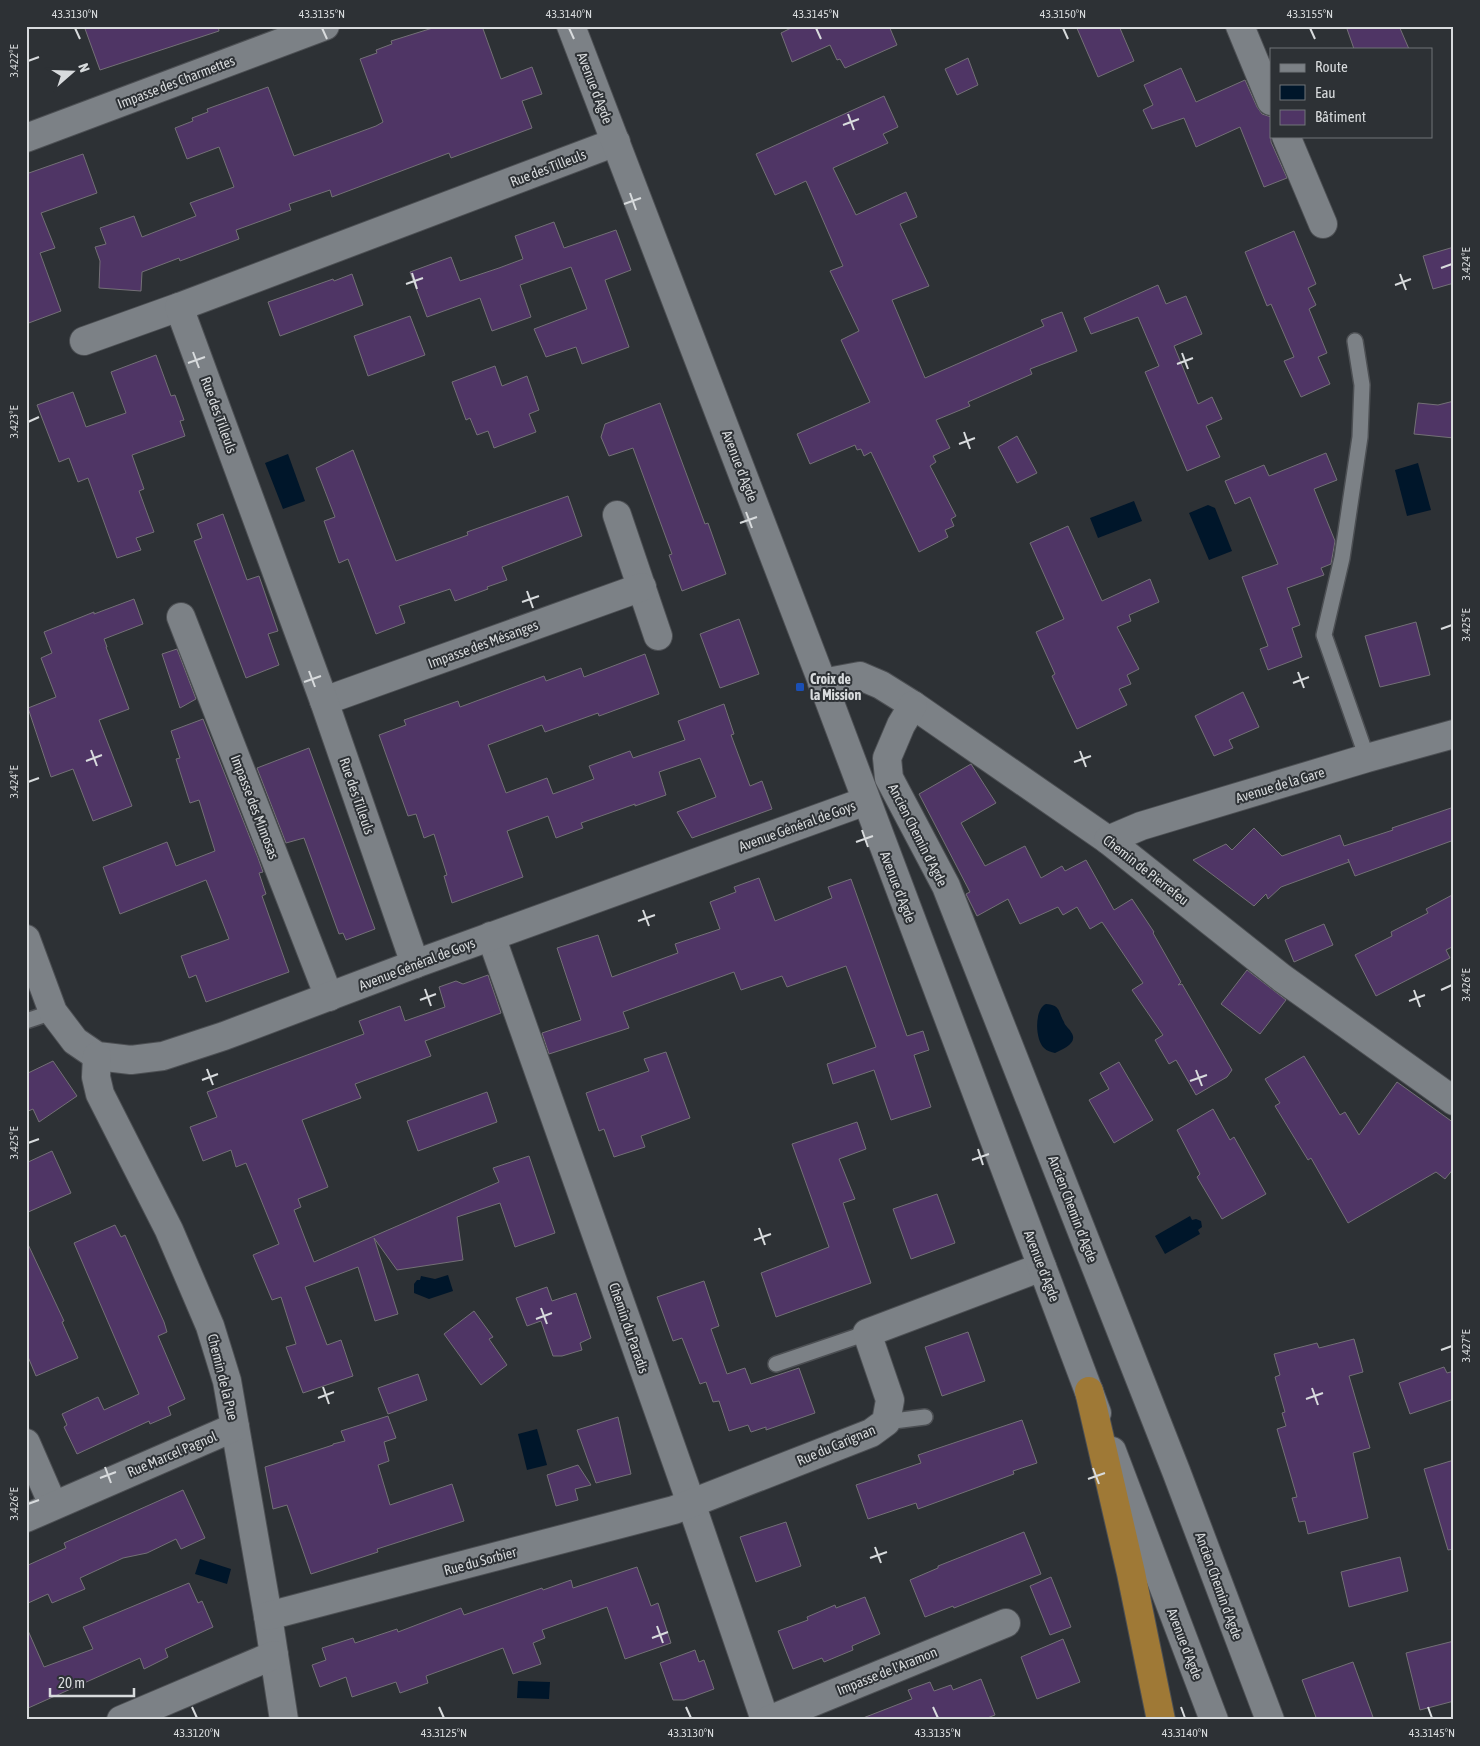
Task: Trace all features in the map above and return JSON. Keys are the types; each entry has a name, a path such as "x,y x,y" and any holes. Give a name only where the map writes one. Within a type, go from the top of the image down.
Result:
{"highway":[{"path":"1089,1391 1131,1573 1160,1720"}],"street":[{"name":"Impasse des Charmettes","path":"26,138 325,26"},
{"name":"Avenue d'Agde","path":"571,26 822,683 1214,1720"},
{"path":"1240,26 1270,99"},
{"path":"1287,138 1323,224"},
{"name":"Rue des Tilleuls","path":"415,964 324,701 179,307 616,142"},
{"path":"84,340 179,307"},
{"path":"618,515 658,636"},
{"name":"Impasse des Mésanges","path":"324,701 642,587"},
{"name":"Impasse des Mimosas","path":"181,617 329,997"},
{"name":"Chemin de Pierrefeu","path":"822,683 860,676 881,685 913,705 1108,840 1282,978 1454,1101"},
{"name":"Ancien Chemin d'Agde","path":"913,705 901,725 887,758 889,778 946,886 1176,1470 1270,1720"},
{"name":"Avenue de la Gare","path":"1108,840 1141,826 1367,758 1454,734"},
{"name":"Avenue Général de Goys","path":"26,939 53,1012 75,1041 97,1056 131,1060 163,1056 224,1036 491,936 866,801"},
{"name":"Chemin du Paradis","path":"491,936 767,1720"},
{"name":"Chemin de la Pue","path":"97,1056 96,1077 100,1094 169,1230 210,1326 226,1381 268,1616 284,1720"},
{"path":"867,1333 1042,1267"},
{"name":"Rue du Carignan","path":"691,1503 871,1433 886,1422 890,1400 867,1333"},
{"name":"Rue Marcel Pagnol","path":"26,1518 235,1427"},
{"path":"26,1443 53,1505"},
{"name":"Rue du Sorbier","path":"268,1616 674,1510 691,1503"},
{"name":"Impasse de l'Aramon","path":"767,1720 1006,1623"},
{"path":"122,1720 274,1655"}],"lane":[{"path":"1355,341 1362,385 1360,437 1342,558 1324,635 1367,758"},
{"path":"26,1021 53,1012"},
{"path":"776,1364 867,1333"},
{"path":"886,1422 925,1417"}],"water":[{"path":"288,454 305,501 283,509 265,463"},
{"path":"1418,463 1431,510 1407,516 1395,470"},
{"path":"1134,501 1142,521 1098,538 1090,518"},
{"path":"1208,505 1215,508 1232,551 1209,560 1189,513"},
{"path":"1046,1004 1057,1007 1073,1036 1072,1042 1069,1045 1055,1053 1044,1048 1039,1038 1037,1025 1039,1012"},
{"path":"1190,1216 1192,1220 1201,1221 1202,1227 1198,1230 1200,1234 1165,1254 1155,1236"},
{"path":"448,1275 453,1291 429,1299 414,1293 414,1284 417,1280 420,1280 421,1276 435,1279"},
{"path":"537,1429 547,1465 527,1470 518,1434"},
{"path":"200,1559 231,1569 227,1584 195,1574"},
{"path":"518,1681 550,1682 549,1699 517,1698"}],"building":[{"path":"84,26 218,26 219,31 100,70"},
{"path":"439,26 482,26 501,79 532,67 542,94 522,101 532,128 451,158 449,153 332,197 330,190 289,204 291,210 236,230 239,239 180,261 179,258 142,272 141,291 99,288 100,261 95,247 106,244 100,228 134,216 142,237 196,216 190,203 234,187 219,147 187,159 175,128 193,121 192,118 208,112 207,109 268,87 294,156 376,126 383,122 360,59 377,53 376,50 392,44 391,41"},
{"path":"795,26 889,26 897,45 845,68 840,59 837,60 830,45 792,62 781,33"},
{"path":"1076,26 1119,26 1134,61 1098,77"},
{"path":"1346,26 1399,26 1409,48 1354,48"},
{"path":"968,58 978,85 957,95 945,69"},
{"path":"1181,68 1196,102 1245,80 1257,107 1262,114 1270,117 1271,142 1287,178 1264,187 1240,127 1196,147 1184,118 1152,129 1143,110 1153,105 1144,85"},
{"path":"884,96 898,127 883,134 888,143 833,168 856,215 906,192 917,217 900,224 929,286 892,300 925,378 1044,326 1041,320 1062,312 1077,351 1030,369 1032,374 968,402 970,406 936,420 950,448 933,456 936,462 930,466 956,516 951,519 954,526 945,530 948,537 919,552 871,452 864,456 861,449 857,450 855,445 810,464 797,434 870,402 841,340 859,331 830,271 843,266 806,181 775,195 756,154"},
{"path":"83,154 97,193 41,213 55,248 40,253 61,311 26,324 26,174"},
{"path":"554,222 564,248 616,230 631,270 605,280 629,347 582,364 576,347 546,357 534,329 587,309 571,267 520,285 531,317 492,331 480,298 427,317 410,272 451,257 460,281 499,268 523,259 515,236"},
{"path":"1294,231 1316,284 1308,288 1316,305 1309,309 1327,353 1318,357 1330,384 1301,397 1284,361 1294,357 1271,304 1267,306 1245,252"},
{"path":"1454,247 1454,283 1433,289 1423,256"},
{"path":"352,274 363,305 280,336 268,302"},
{"path":"1158,285 1166,304 1186,296 1202,334 1174,346 1198,404 1212,397 1222,419 1206,426 1220,457 1187,471 1145,372 1159,366 1138,317 1091,334 1084,318"},
{"path":"410,316 425,355 368,376 354,336"},
{"path":"156,355 171,396 175,395 184,420 180,421 185,436 132,455 144,489 139,491 154,532 136,538 141,550 117,558 88,478 78,482 69,458 59,462 37,405 73,392 86,427 126,413 111,372"},
{"path":"495,366 502,386 527,376 539,410 529,414 536,432 494,448 488,431 477,435 470,418 466,420 452,382"},
{"path":"1454,401 1454,438 1414,434 1418,403 1438,405"},
{"path":"660,403 705,524 708,523 726,574 682,591 669,555 672,554 633,448 609,456 601,437 605,424"},
{"path":"1017,436 1037,473 1017,483 998,447"},
{"path":"353,450 396,561 468,535 467,532 568,496 582,536 502,567 507,580 487,587 488,589 455,601 450,589 399,606 405,623 376,634 348,559 339,563 324,521 335,517 316,468"},
{"path":"1326,453 1337,480 1314,489 1335,541 1331,564 1321,568 1324,575 1287,588 1300,625 1292,628 1302,657 1268,670 1260,649 1268,646 1242,577 1278,564 1250,497 1235,504 1225,481 1264,465 1269,476"},
{"path":"223,514 247,580 259,576 278,631 268,634 279,665 246,678 194,541 202,538 197,524"},
{"path":"1068,526 1102,601 1150,579 1159,602 1129,615 1131,621 1117,627 1139,669 1127,675 1131,684 1119,689 1127,705 1077,729 1052,676 1055,674 1036,632 1064,619 1030,543"},
{"path":"134,599 143,624 104,639 129,709 99,720 132,806 93,821 73,769 51,777 28,708 56,697 41,658 52,653 44,632 94,612 94,614"},
{"path":"739,619 759,674 720,688 700,634"},
{"path":"1416,622 1430,675 1380,687 1365,636"},
{"path":"177,649 196,699 180,708 162,654"},
{"path":"645,654 659,694 599,716 598,713 545,732 542,725 488,745 506,793 547,778 553,794 594,779 589,766 630,751 633,758 685,740 678,721 724,704 734,734 731,735 750,786 762,781 772,809 692,838 677,812 716,797 700,758 659,772 666,795 581,823 583,828 556,838 548,816 507,831 523,877 452,903 444,876 447,875 434,834 424,838 416,814 408,816 379,735 406,725 404,720 458,701 460,707 544,676 546,681 581,668 584,677"},
{"path":"1243,692 1259,727 1229,740 1233,748 1214,756 1195,716"},
{"path":"203,719 263,872 259,873 266,894 262,896 289,972 206,1002 196,975 189,978 181,956 229,939 206,880 120,914 103,867 167,842 176,866 215,851 199,800 190,803 176,759 180,758 171,731"},
{"path":"309,748 375,929 346,940 343,933 339,934 304,838 286,843 257,768"},
{"path":"971,764 996,803 961,823 985,866 1025,846 1041,878 1062,866 1065,871 1086,860 1114,910 1132,899 1154,932 1181,982 1178,985 1182,984 1232,1070 1227,1077 1196,1095 1176,1060 1169,1064 1155,1040 1163,1035 1132,990 1143,983 1102,922 1090,929 1077,907 1063,915 1058,907 1020,924 1008,899 977,916 966,894 970,892 919,794"},
{"path":"1454,807 1454,840 1355,876 1348,859 1349,862 1281,887 1268,899 1266,894 1254,906 1193,860 1226,844 1232,850 1254,828 1282,856 1340,835 1344,846"},
{"path":"759,878 775,921 832,898 828,887 851,879 907,1036 923,1031 929,1050 914,1055 931,1107 891,1120 874,1070 833,1084 827,1064 876,1047 846,966 787,987 782,976 741,990 734,972 623,1012 629,1028 549,1054 542,1033 581,1020 557,948 598,935 612,977 678,953 675,944 720,929 710,902 736,892 734,887"},
{"path":"1454,894 1454,946 1446,950 1450,958 1376,996 1355,955 1392,936 1391,932 1428,913 1426,909"},
{"path":"1324,924 1333,945 1294,962 1285,940"},
{"path":"1247,970 1286,1000 1260,1034 1221,1004"},
{"path":"488,975 501,1013 425,1041 431,1056 355,1084 361,1098 302,1120 328,1187 298,1199 301,1207 294,1210 314,1262 499,1182 493,1168 529,1156 555,1233 515,1247 500,1203 457,1217 463,1260 397,1270 374,1238 398,1314 375,1321 358,1267 305,1287 327,1345 341,1340 353,1376 303,1393 286,1347 296,1344 281,1297 272,1300 253,1255 279,1244 246,1163 236,1167 231,1150 203,1161 190,1127 217,1117 207,1092 364,1034 359,1021 400,1006 405,1021 445,1007 439,987 456,981 463,984"},
{"path":"666,1052 690,1118 641,1136 645,1147 614,1157 604,1129 599,1131 586,1093 649,1071 644,1059"},
{"path":"1304,1056 1340,1115 1345,1112 1359,1135 1397,1082 1454,1123 1454,1168 1445,1179 1436,1172 1348,1223 1311,1158 1308,1160 1275,1106 1280,1103 1265,1079"},
{"path":"53,1061 77,1096 39,1122 33,1109 26,1112 26,1074"},
{"path":"1119,1062 1153,1120 1114,1143 1089,1100 1109,1089 1100,1073"},
{"path":"487,1092 497,1122 418,1151 407,1121"},
{"path":"1213,1109 1230,1140 1234,1137 1266,1194 1222,1219 1197,1177 1200,1174 1177,1130"},
{"path":"857,1122 866,1149 839,1159 855,1199 843,1203 871,1283 776,1317 761,1273 829,1247 792,1144"},
{"path":"52,1151 71,1193 26,1213 26,1163"},
{"path":"937,1194 955,1243 911,1259 893,1209"},
{"path":"115,1225 121,1237 125,1235 164,1322 167,1332 158,1336 185,1399 168,1407 171,1415 150,1424 149,1421 77,1454 64,1427 67,1425 62,1414 98,1397 104,1410 139,1394 74,1243"},
{"path":"26,1240 64,1321 62,1322 78,1358 36,1376 26,1352"},
{"path":"704,1281 719,1326 711,1329 727,1374 745,1368 751,1384 799,1368 815,1413 766,1430 766,1427 751,1432 748,1425 729,1431 719,1401 713,1402 706,1382 700,1384 682,1338 673,1341 657,1297"},
{"path":"547,1287 552,1301 576,1293 591,1338 580,1343 582,1350 562,1356 553,1356 541,1321 527,1326 516,1298"},
{"path":"474,1311 493,1337 489,1339 507,1365 481,1385 444,1334"},
{"path":"968,1332 985,1381 942,1396 925,1347"},
{"path":"1354,1339 1363,1372 1349,1376 1370,1448 1353,1453 1368,1518 1308,1534 1305,1521 1299,1522 1292,1498 1297,1497 1277,1429 1286,1426 1282,1413 1285,1412 1275,1377 1280,1375 1274,1354 1317,1343 1319,1348"},
{"path":"1444,1367 1447,1373 1454,1371 1454,1399 1410,1414 1399,1383"},
{"path":"418,1374 427,1400 388,1414 378,1388"},
{"path":"388,1416 396,1438 384,1442 389,1461 378,1465 390,1505 452,1484 464,1521 377,1549 378,1552 311,1574 287,1505 273,1509 265,1467 345,1441 341,1431"},
{"path":"618,1417 631,1474 596,1483 577,1430"},
{"path":"1022,1420 1037,1463 1013,1471 1014,1474 918,1509 916,1503 868,1519 856,1485 921,1463 918,1455"},
{"path":"1454,1460 1454,1549 1448,1550 1424,1469"},
{"path":"578,1465 591,1485 575,1489 578,1500 556,1506 547,1475"},
{"path":"183,1490 205,1538 181,1549 176,1539 147,1553 123,1558 80,1578 85,1589 52,1603 48,1594 26,1604 26,1566 66,1548 64,1543"},
{"path":"786,1522 801,1566 756,1582 740,1537"},
{"path":"1024,1532 1041,1574 954,1608 953,1606 925,1617 910,1580 938,1568 938,1566"},
{"path":"1400,1557 1408,1591 1349,1607 1341,1572"},
{"path":"637,1567 651,1606 658,1603 671,1643 625,1659 607,1607 542,1630 545,1638 533,1643 541,1664 513,1674 503,1648 426,1676 428,1683 400,1693 396,1682 352,1697 346,1677 320,1687 312,1665 326,1660 322,1648 353,1638 355,1643 397,1629 398,1632 461,1608 464,1615 542,1588 543,1590 571,1580 573,1588"},
{"path":"1051,1577 1071,1627 1050,1635 1030,1586"},
{"path":"189,1583 198,1603 202,1601 213,1627 165,1649 168,1657 144,1669 140,1658 26,1709 26,1626 44,1667 93,1649 83,1627"},
{"path":"865,1597 880,1634 852,1646 853,1650 824,1662 822,1658 793,1669 778,1631 808,1620 807,1617 835,1605 836,1608"},
{"path":"1063,1639 1080,1682 1037,1699 1021,1657"},
{"path":"1454,1641 1454,1701 1420,1710 1406,1653"},
{"path":"695,1650 699,1662 704,1660 714,1689 684,1700 673,1700 660,1663"},
{"path":"1353,1662 1374,1720 1317,1720 1302,1680"},
{"path":"981,1679 995,1715 982,1720 864,1720 863,1718 912,1699 908,1690 930,1682 934,1691 951,1685 953,1690"}],"place":[{"name":"Croix de la Mission","path":"800,687"}]}
